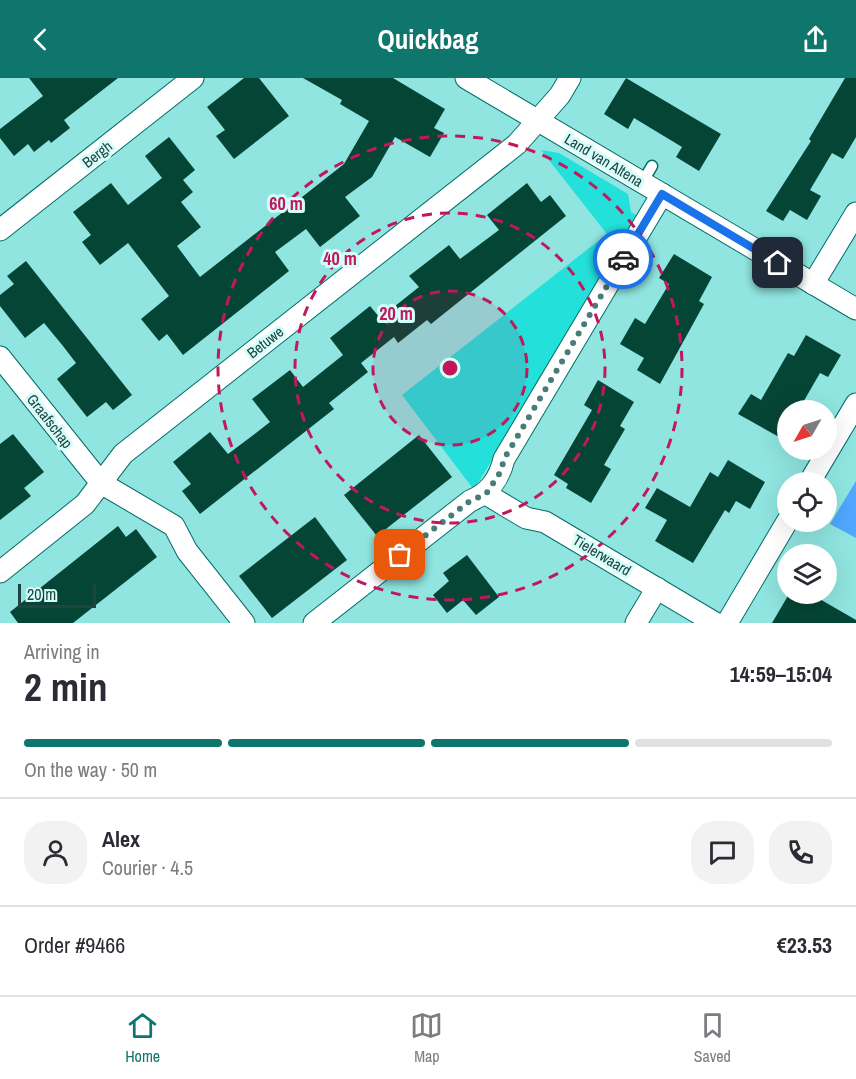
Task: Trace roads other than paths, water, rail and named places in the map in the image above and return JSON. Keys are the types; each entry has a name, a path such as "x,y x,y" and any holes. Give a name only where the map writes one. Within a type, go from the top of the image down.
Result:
{"street":[{"name":"Bergh","path":"0,230 193,78"},
{"name":"Land van Altena","path":"466,78 538,120 647,174 662,194 856,309"},
{"name":"Betuwe","path":"0,572 80,509 123,454 517,144 560,95 570,78"},
{"path":"314,623 470,501 486,494 501,471 504,459 662,194"},
{"path":"813,284 856,213"},
{"name":"Graafschap","path":"0,357 101,483"},
{"path":"816,472 856,404"},
{"path":"101,483 174,526 187,551 244,623"},
{"name":"Tielerwaard","path":"486,494 526,518 545,522 715,623"},
{"path":"727,623 781,532"},
{"path":"636,623 657,588"}]}
